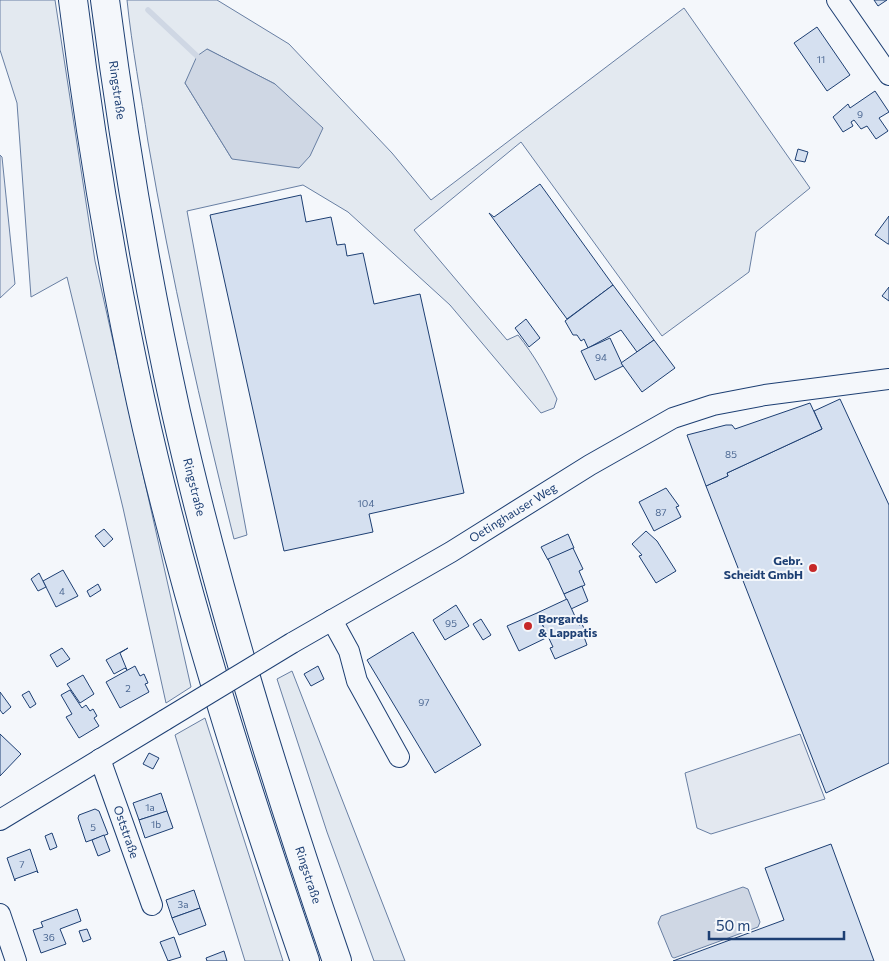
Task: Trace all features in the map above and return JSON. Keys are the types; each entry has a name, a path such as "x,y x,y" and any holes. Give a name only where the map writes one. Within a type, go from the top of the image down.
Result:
{"highway":[{"path":"73,0 89,126 117,283 146,421 170,522 222,707 305,961"},
{"name":"Ringstraße","path":"105,0 134,199 176,412 235,642 266,744 337,961"}],"street":[{"path":"837,0 889,75"},
{"name":"Oetinghauser Weg","path":"100,759 292,643 450,552 590,465 673,418 713,405 765,394 889,380"},
{"path":"332,620 350,654 357,681 399,756"},
{"path":"0,820 100,759"},
{"name":"Oststraße","path":"100,759 152,905"},
{"path":"0,914 5,942 16,961"}],"shaded area":[{"path":"0,0 55,0 95,261 191,687 166,703 123,508 67,277 31,297 17,103 0,50"},
{"path":"127,0 217,0 289,44 392,153 431,200 684,8 810,188 756,232 749,272 662,336 521,142 414,230 507,340 518,335 529,350 557,399 554,408 541,413 450,305 348,212 303,185 187,211 247,535 234,539 198,391 166,242 148,142","holes":["207,49 275,84 232,159 185,83"]},
{"path":"207,49 275,84 323,128 310,156 299,168 232,159 185,83 197,56"},
{"path":"0,155 2,157 15,284 0,298"},
{"path":"292,671 405,961 374,961 327,832 277,679"},
{"path":"205,718 283,961 245,961 175,735"},
{"path":"800,734 825,799 711,834 697,828 685,773"},
{"path":"743,887 748,889 760,922 758,927 674,958 672,957 658,923 661,916"}],"building":[{"path":"874,0 887,0 878,6"},
{"path":"817,27 850,75 827,91 794,43"},
{"path":"875,91 889,112 879,118 888,131 876,139 867,126 861,129 854,120 851,122 853,126 843,132 833,117 848,104 850,108"},
{"path":"798,149 808,152 805,162 795,160"},
{"path":"540,184 613,285 567,319 489,213 494,217"},
{"path":"301,195 306,222 331,217 337,245 345,244 347,256 363,253 374,304 420,294 464,493 369,514 373,532 284,551 210,215"},
{"path":"889,216 889,244 888,244 875,235"},
{"path":"613,285 654,340 637,352 621,330 588,348 584,339 581,341 577,335 573,335 565,321"},
{"path":"889,287 889,301 882,296"},
{"path":"526,319 540,338 529,347 515,328"},
{"path":"610,338 623,366 595,380 581,351"},
{"path":"654,340 675,368 642,392 621,363"},
{"name":"Gebr. Scheidt GmbH","path":"840,399 889,505 889,763 826,793 706,486 728,476 727,473 822,429 814,411"},
{"path":"810,403 822,429 727,473 728,476 706,486 687,435 726,425 732,425 735,429"},
{"path":"666,488 679,506 676,507 681,517 654,531 639,502"},
{"path":"104,529 113,539 104,547 95,536"},
{"path":"646,531 657,541 676,571 656,583 639,556 642,555 632,544"},
{"path":"568,534 574,548 548,560 541,547"},
{"path":"573,548 583,569 579,571 585,585 564,594 548,559"},
{"path":"63,570 78,596 56,607 43,581"},
{"path":"39,573 46,587 38,591 31,579"},
{"path":"98,584 101,590 90,597 87,591"},
{"path":"582,586 588,601 571,609 564,594"},
{"path":"567,599 579,625 582,624 586,633 583,634 587,645 555,659 550,648 553,647 537,613"},
{"path":"456,605 469,626 445,640 433,620"},
{"path":"537,613 548,637 519,651 507,626"},
{"path":"481,619 491,635 483,640 473,624"},
{"path":"413,632 481,745 435,773 367,660"},
{"path":"62,648 70,659 57,667 50,655"},
{"path":"128,648 120,653 127,670 125,668 114,674 106,660"},
{"path":"135,666 140,676 144,674 148,683 145,684 149,692 120,708 106,682"},
{"path":"318,666 324,679 311,686 304,674"},
{"path":"83,675 94,694 80,703 67,684"},
{"path":"70,690 82,708 86,705 90,711 93,709 97,716 94,718 99,726 79,738 66,717 72,714 61,695"},
{"path":"29,691 36,704 30,708 22,695"},
{"path":"0,692 11,707 3,714 0,710"},
{"path":"0,734 21,754 0,776"},
{"path":"149,753 159,758 153,769 143,764"},
{"path":"161,793 167,811 139,820 133,803"},
{"path":"95,809 99,811 108,834 86,842 78,818 79,815"},
{"path":"167,811 173,828 145,838 139,820"},
{"path":"52,833 57,847 50,850 45,836"},
{"path":"104,835 110,851 98,856 92,840"},
{"path":"831,844 874,961 673,961 784,920 765,868"},
{"path":"30,849 38,873 37,871 15,879 15,881 7,858"},
{"path":"194,890 200,908 172,918 166,900"},
{"path":"200,908 206,925 179,935 172,918"},
{"path":"77,909 81,921 60,929 66,944 41,953 33,930 43,927 41,922"},
{"path":"87,929 91,939 83,942 79,931"},
{"path":"174,937 181,957 168,961 160,942"},
{"path":"224,951 227,961 207,961 206,958"}],"waterway":[{"path":"148,10 197,56"}],"place":[{"name":"Gebr. Scheidt GmbH","path":"813,568"},
{"name":"Borgards & Lappatis","path":"528,626"}]}
